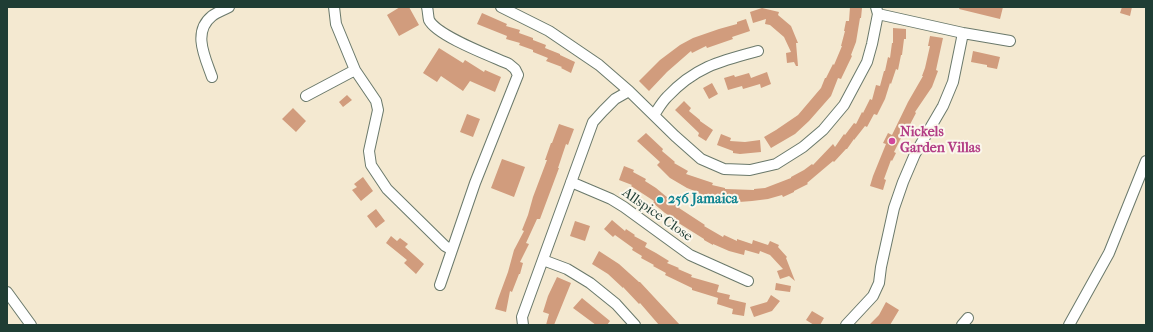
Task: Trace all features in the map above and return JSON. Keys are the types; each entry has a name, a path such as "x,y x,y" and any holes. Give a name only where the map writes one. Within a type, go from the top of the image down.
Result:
{"street":[{"path":"212,77 202,49 201,33 205,23 213,15 229,7"},
{"path":"334,7 336,24 354,70 376,101 378,110 369,151 371,165 387,188 445,246 452,250"},
{"path":"427,7 429,20 436,27 457,41 509,64 516,69 518,75 475,183 440,285"},
{"path":"501,7 549,31 599,65 629,91 701,159 724,169 750,170 776,164 803,147 823,130 844,105 868,62 877,10 963,33 1010,40"},
{"path":"846,325 873,296 879,283 881,266 894,208 903,182 916,154 943,106 952,82 963,33"},
{"path":"654,115 666,98 687,78 705,67 758,51"},
{"path":"306,96 354,70"},
{"path":"523,325 522,317 593,122 615,99 629,91"},
{"path":"1069,325 1109,253 1146,161"},
{"name":"Allspice Close","path":"572,182 611,199 624,207 690,255 748,281"},
{"path":"543,260 567,269 590,283 616,304 636,325"},
{"path":"7,292 31,325"}],"building":[{"path":"400,7 409,7 419,25 399,36 387,15"},
{"path":"850,7 862,8 861,18 856,42 851,55 852,56 841,79 838,78 831,96 809,121 795,134 771,148 764,137 798,115 821,88 825,78 833,64 834,65 842,46 846,21 849,21"},
{"path":"960,7 1003,7 1000,19 959,9"},
{"path":"1122,7 1132,7 1130,16 1120,13"},
{"path":"762,8 779,12 778,15 791,26 798,43 796,43 798,66 796,66 794,62 787,63 786,53 791,52 784,37 770,25 765,24 766,19 753,23 750,12"},
{"path":"482,13 507,24 506,26 520,30 519,33 533,38 533,40 546,45 545,48 575,62 571,73 561,68 562,67 546,61 548,58 519,45 520,43 506,39 507,36 477,24"},
{"path":"746,19 750,31 707,48 706,46 692,53 691,51 667,72 649,91 639,81 660,60 680,45 693,38 737,24 737,22"},
{"path":"893,28 906,29 906,39 904,39 898,70 896,69 885,99 877,115 874,114 867,127 865,126 847,149 834,162 833,161 807,183 808,184 783,197 782,195 768,199 739,202 712,198 697,193 670,178 657,165 660,162 637,141 646,133 663,149 662,151 675,162 674,163 688,171 686,174 713,183 712,185 725,189 754,190 765,188 791,178 812,164 813,165 833,144 835,147 854,123 856,124 870,99 872,100 876,85 880,86 888,57 890,58 893,43"},
{"path":"930,36 943,38 936,70 938,71 932,87 915,112 916,113 905,134 903,134 894,152 896,153 892,161 891,160 884,179 886,180 883,190 870,186 886,144 883,143 888,133 892,135 923,76 930,46 928,46"},
{"path":"439,48 463,63 465,60 484,72 485,70 501,77 495,92 470,81 463,91 441,76 437,82 423,73"},
{"path":"973,51 1000,57 997,69 987,67 987,65 971,62"},
{"path":"767,72 771,84 761,88 760,84 743,89 742,86 728,90 724,78 749,73 751,78"},
{"path":"712,83 718,94 709,99 703,88"},
{"path":"347,95 352,100 343,107 339,102"},
{"path":"684,101 691,108 689,111 713,130 706,141 698,136 699,133 675,110"},
{"path":"293,108 306,121 296,132 282,119"},
{"path":"467,114 480,119 473,137 460,132"},
{"path":"559,124 574,129 568,145 566,144 559,168 540,219 537,219 526,243 529,244 520,262 523,263 520,274 512,292 510,291 506,312 495,309 514,250 524,231 522,230 547,160 545,160"},
{"path":"721,134 731,138 730,141 745,142 760,140 761,152 740,154 733,153 733,151 717,145"},
{"path":"502,159 525,167 514,197 491,188"},
{"path":"624,166 634,170 633,172 646,179 645,181 656,188 668,198 667,199 705,225 704,226 723,237 724,235 737,241 737,239 752,244 753,240 768,245 770,241 779,245 778,247 787,257 786,258 795,281 789,276 780,279 777,271 783,269 770,255 760,251 759,254 745,250 744,255 729,251 704,240 677,222 678,221 653,203 654,201 631,186 632,185 619,180"},
{"path":"363,177 373,191 361,201 352,190 357,187 354,184"},
{"path":"376,209 385,221 376,228 367,216"},
{"path":"612,220 625,231 626,229 635,235 634,236 647,243 645,247 669,261 667,263 692,275 691,277 719,285 717,292 730,295 729,299 746,303 744,316 732,314 733,309 717,304 718,298 692,290 692,288 665,275 666,273 641,258 642,256 632,250 633,248 615,235 613,237 604,229"},
{"path":"575,221 590,226 585,241 570,236"},
{"path":"391,236 397,241 400,238 408,244 405,247 424,264 416,274 404,263 407,260 386,243"},
{"path":"599,251 619,264 640,282 680,325 659,325 640,303 639,304 623,287 608,274 592,264"},
{"path":"557,277 571,283 554,325 546,325 549,314 543,312 548,296"},
{"path":"776,283 791,286 790,292 775,290"},
{"path":"771,295 780,301 772,311 754,317 750,307 767,302"},
{"path":"582,298 610,321 607,325 596,325 573,308"},
{"path":"886,302 899,310 890,325 869,325 879,315"},
{"path":"812,311 824,318 820,325 814,325 806,320"}],"place":[{"name":"Nickels Garden Villas","path":"892,141"},
{"name":"256 Jamaica","path":"660,200"}]}
